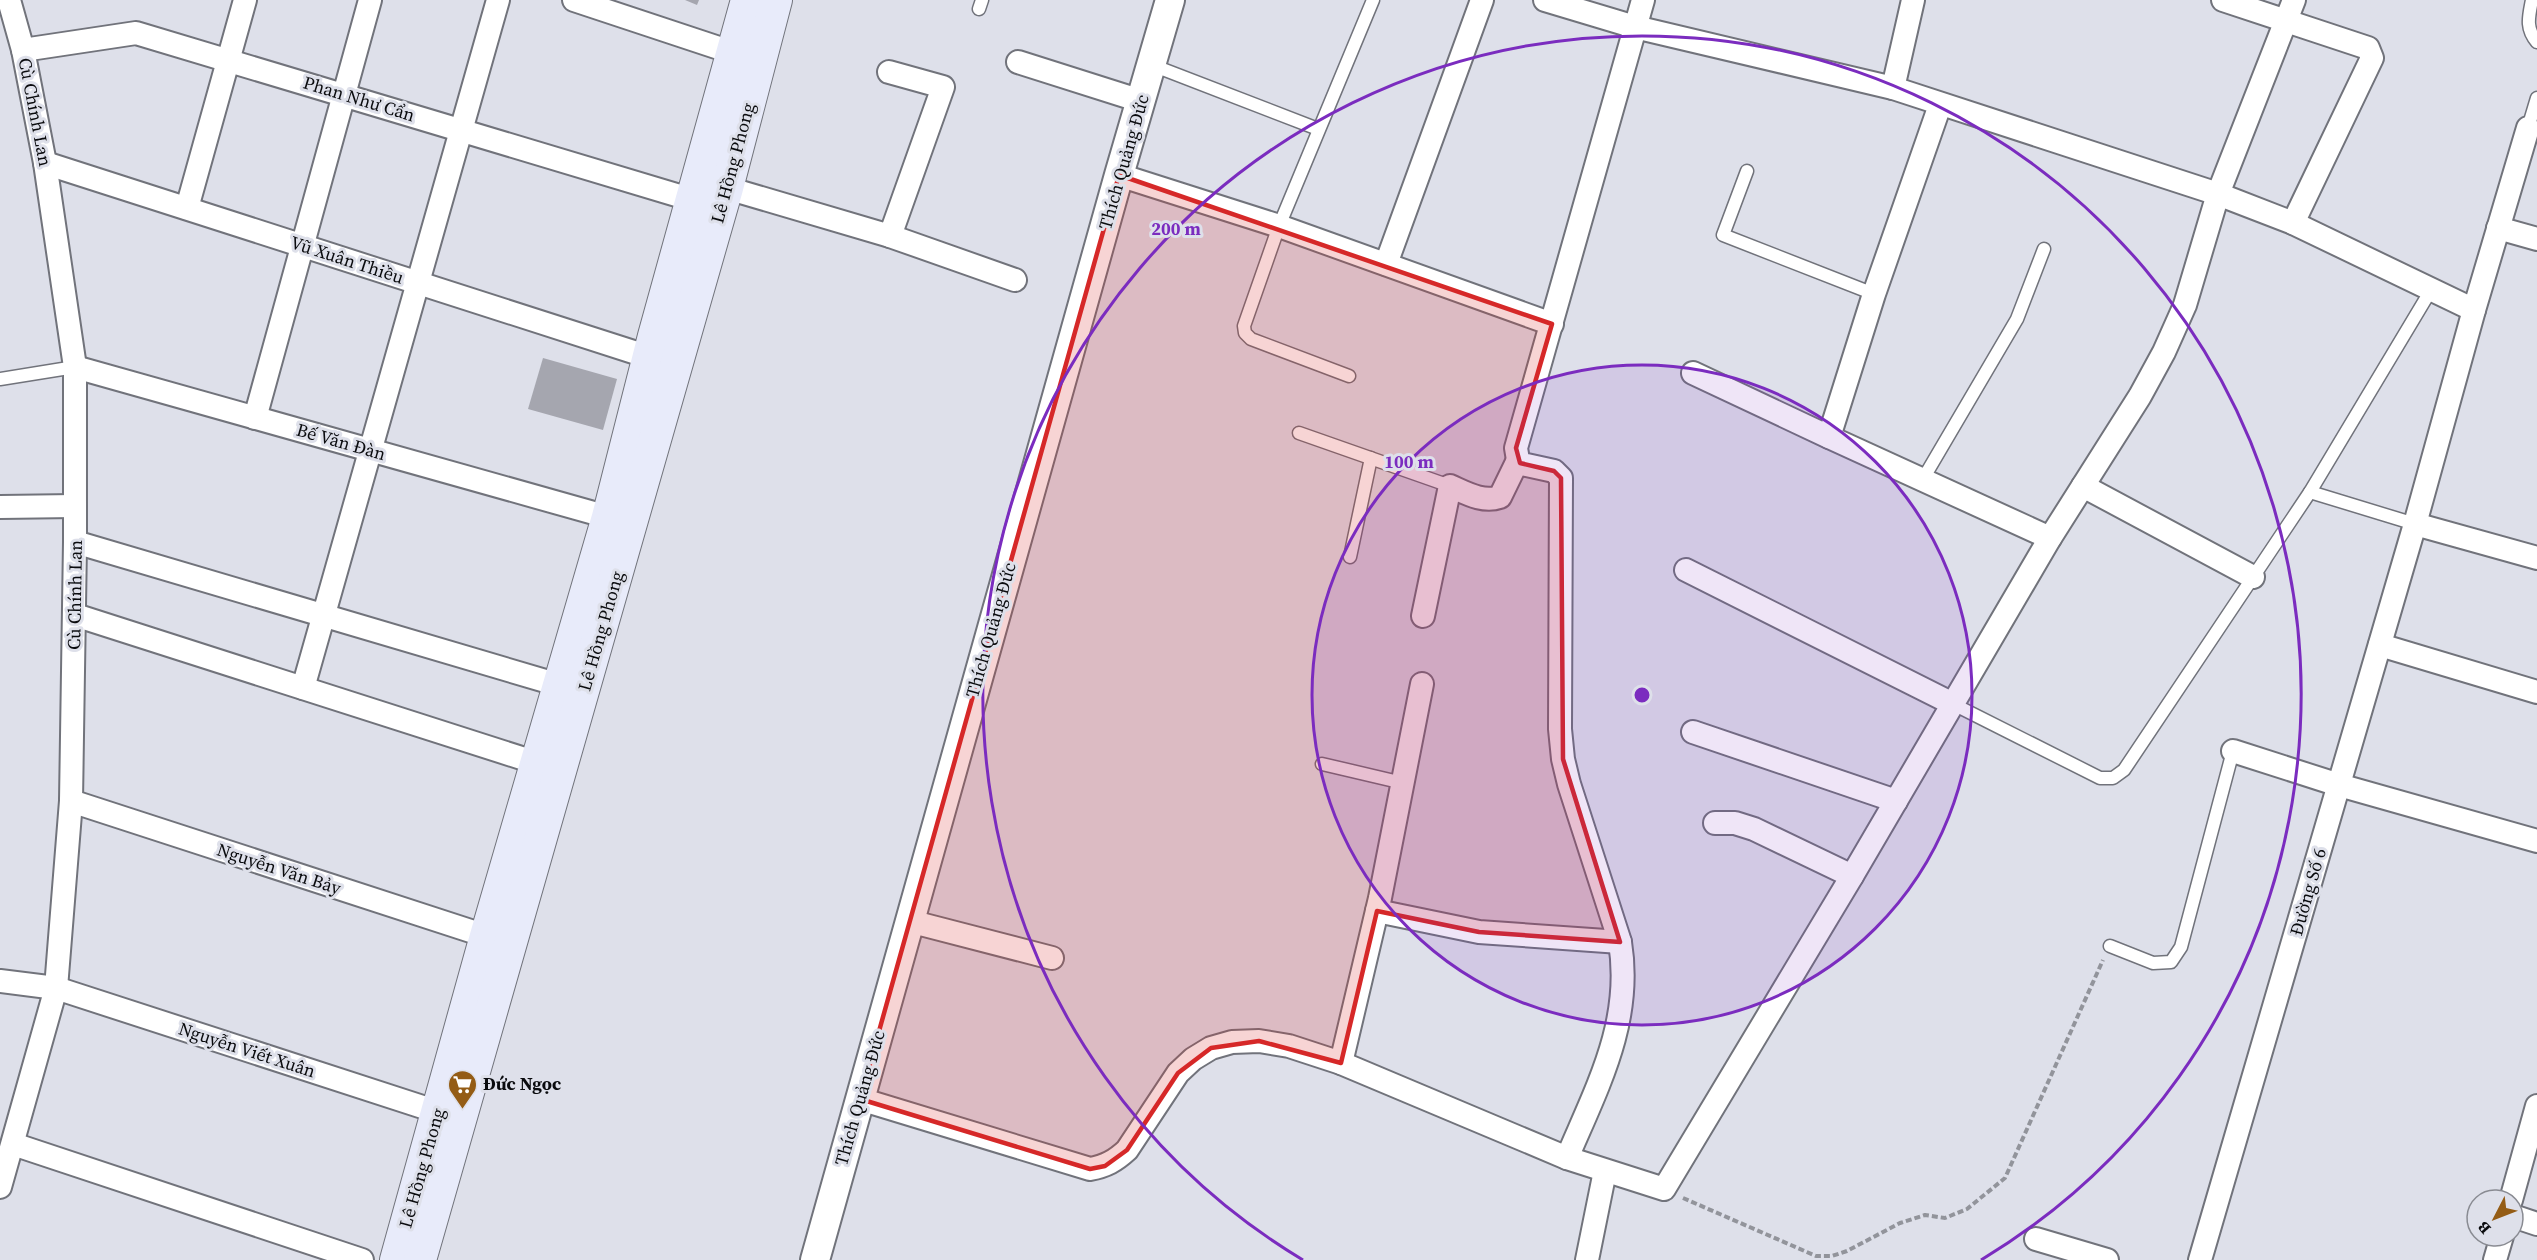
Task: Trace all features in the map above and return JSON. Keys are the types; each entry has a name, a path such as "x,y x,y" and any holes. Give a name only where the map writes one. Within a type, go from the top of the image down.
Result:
{"main road":[{"name":"Lê Hồng Phong","path":"420,1260 619,521 649,357 747,0"},
{"name":"Lê Hồng Phong","path":"396,1260 559,685 619,521 727,189 776,0"}],"street":[{"name":"Cù Chính Lan","path":"0,1187 56,988 71,801 75,615 75,367 45,163 23,50 9,0"},
{"path":"187,208 245,0"},
{"path":"255,418 369,0"},
{"path":"303,688 498,0"},
{"path":"574,0 734,53"},
{"name":"Thích Quảng Đức","path":"815,1260 1170,0"},
{"path":"1386,264 1482,0"},
{"path":"1545,0 1635,27 1893,88 2218,194 2293,223 2474,310"},
{"path":"1423,616 1450,486 1475,497 1493,499 1500,496 1508,486 1518,460 1516,448 1643,0"},
{"path":"1893,88 1913,0"},
{"path":"2223,0 2290,10 2368,48 2372,58 2293,223"},
{"path":"860,1099 1090,1169 1105,1166 1122,1155 1178,1073 1193,1059 1211,1048 1232,1042 1260,1041 1289,1046 1341,1064 1567,1158 1664,1189 1852,876 2050,538 2140,396 2164,352 2185,305 2218,194 2290,10"},
{"name":"Phan Như Cẩn","path":"23,50 136,33 693,200"},
{"path":"1018,62 1141,101"},
{"path":"889,72 943,87 890,236"},
{"path":"1829,437 1874,294 1940,105"},
{"name":"Đường Số 6","path":"2200,1260 2528,128"},
{"name":"Vũ Xuân Thiều","path":"45,163 649,357"},
{"path":"1119,175 1279,226 1552,324"},
{"path":"727,189 890,236 1015,280"},
{"path":"2498,228 2537,239"},
{"name":"Bế Văn Đàn","path":"75,367 619,521"},
{"path":"1693,374 2050,538"},
{"path":"1518,460 1522,464 1554,471 1561,478 1560,729 1563,759 1620,942 1624,968 1618,1029 1611,1056 1567,1158"},
{"path":"2083,486 2253,577"},
{"path":"0,507 75,506"},
{"path":"2415,524 2537,558"},
{"path":"75,542 559,685"},
{"path":"1686,570 1953,704"},
{"path":"75,615 537,762"},
{"path":"2380,645 2537,692"},
{"path":"1341,1064 1377,911 1422,684"},
{"path":"1693,732 1896,801"},
{"path":"2233,751 2339,785 2537,841"},
{"name":"Nguyễn Văn Bảy","path":"71,801 486,936"},
{"path":"1715,824 1735,823 1754,829 1852,876"},
{"path":"1377,911 1479,932 1620,942"},
{"path":"909,921 1052,957"},
{"name":"Nguyễn Viết Xuân","path":"0,981 56,988 438,1112"},
{"path":"2514,1188 2537,1106"},
{"path":"13,1144 362,1260"},
{"path":"1587,1260 1605,1171"},
{"path":"2036,1239 2107,1260"}],"lane":[{"path":"1349,376 1251,339 1245,333 1245,326 1279,226 1373,0"},
{"path":"2532,0 2528,26 2537,42"},
{"path":"1152,65 1318,129"},
{"path":"2528,128 2537,98"},
{"path":"1747,171 1723,235 1874,294"},
{"path":"1923,479 2017,319 2044,249"},
{"path":"1953,704 2100,778 2113,778 2124,770 2310,492 2432,290"},
{"path":"0,379 75,367"},
{"path":"1299,433 1450,486"},
{"path":"1350,557 1371,458"},
{"path":"2310,492 2415,524"},
{"path":"2110,946 2153,963 2171,962 2181,947 2233,751"},
{"path":"1322,764 1403,783"}],"path":[{"path":"1664,1189 1816,1256 1832,1256 1847,1251 1900,1222 1925,1215 1945,1218 1967,1209 2005,1178 2110,946"}],"highlighted area":[{"path":"1119,175 1552,324 1516,448 1520,463 1554,471 1561,478 1563,759 1620,942 1479,932 1377,911 1341,1063 1259,1041 1211,1048 1178,1073 1127,1150 1105,1166 1090,1169 860,1099"}],"building":[{"path":"685,0 699,0 697,5"},
{"path":"543,358 617,379 603,430 528,409"}],"place":[{"name":"Đức Ngọc","path":"462,1110"}]}
